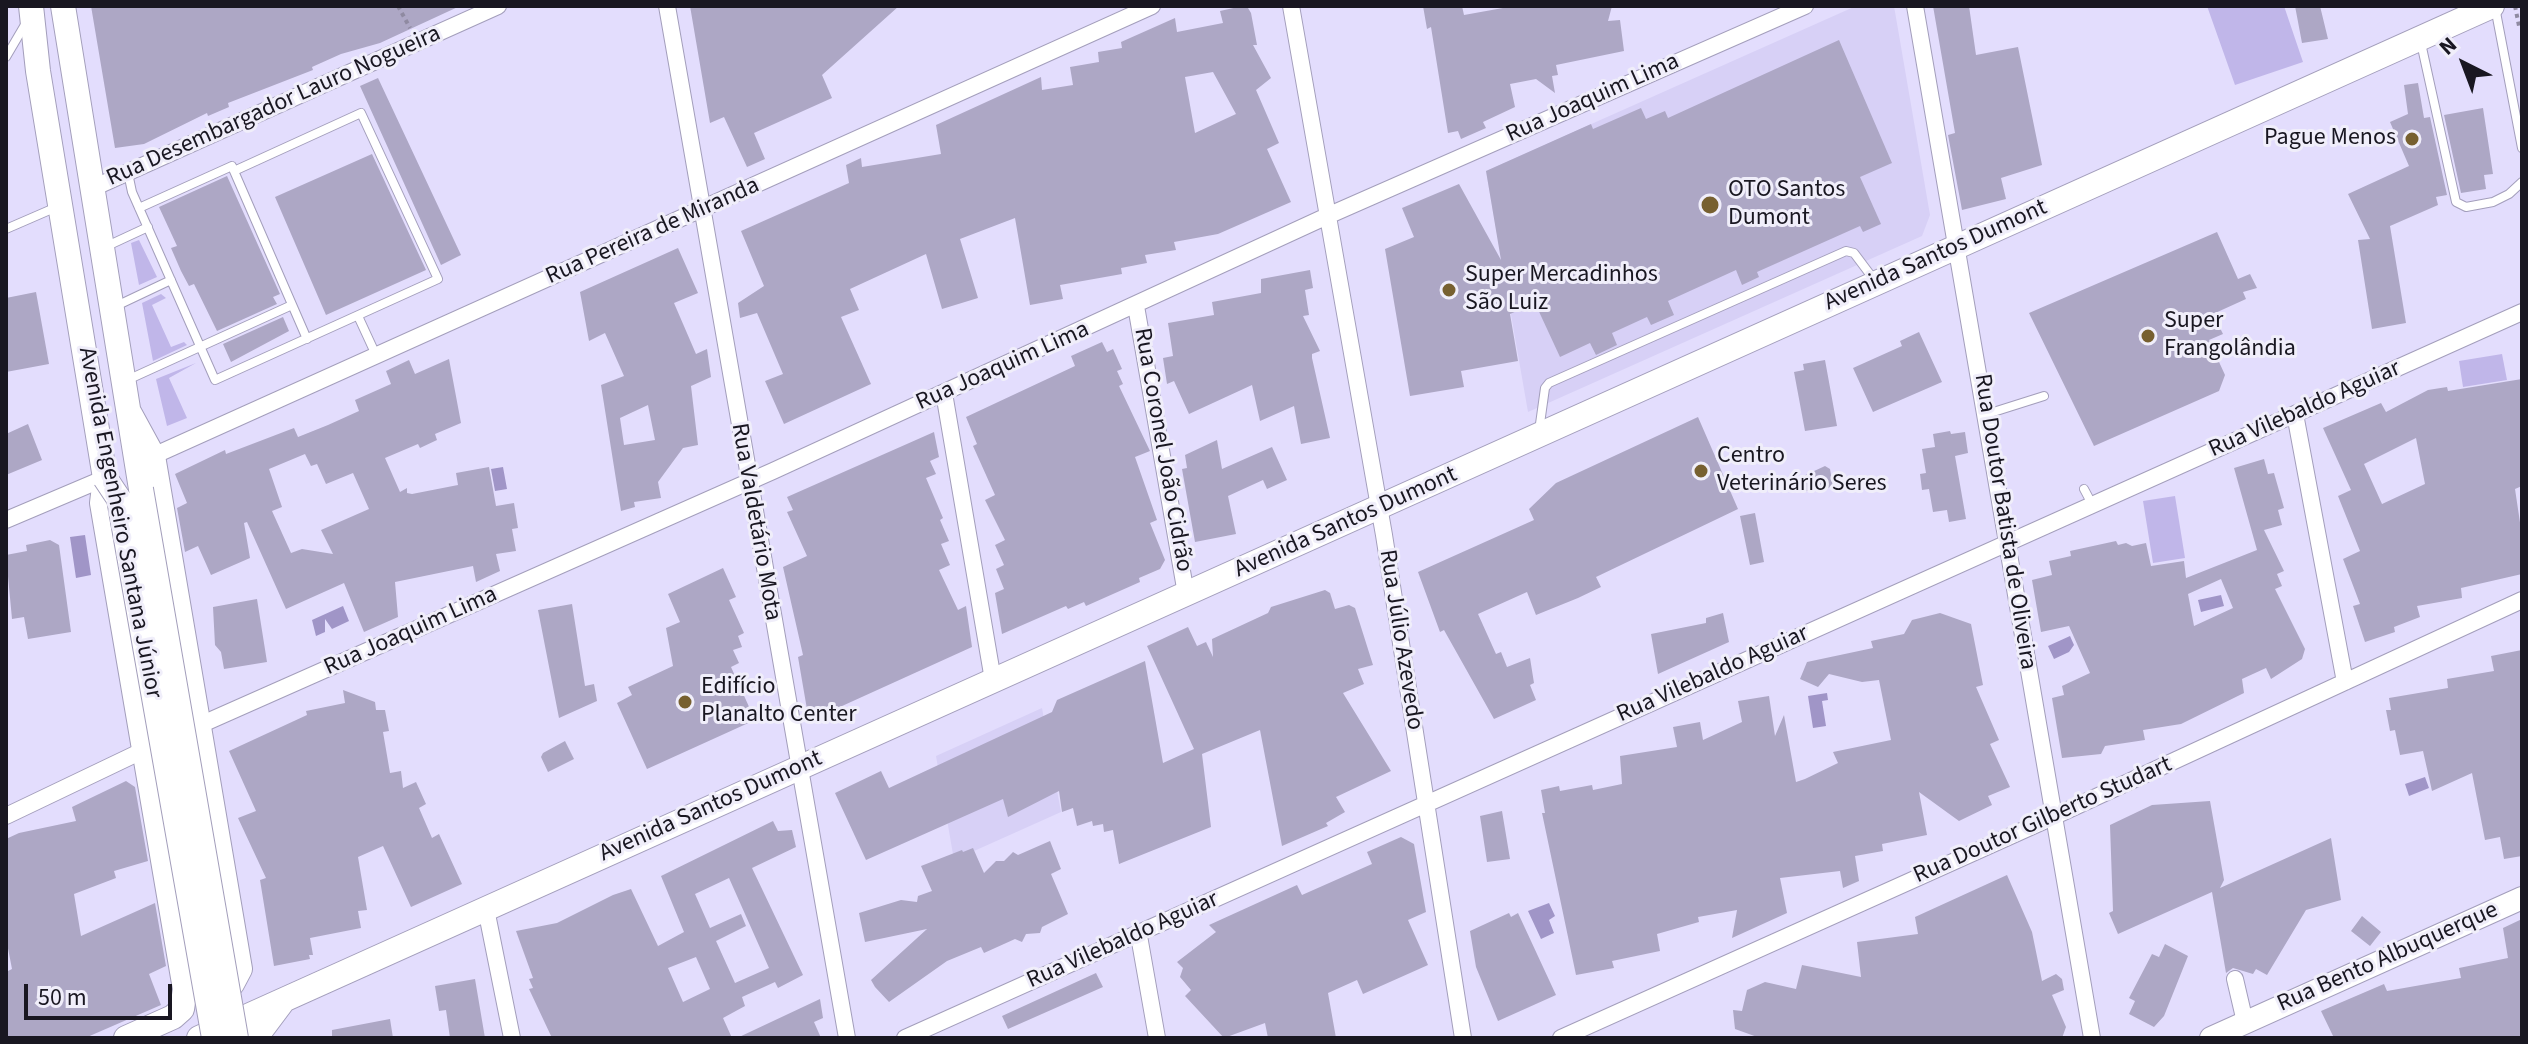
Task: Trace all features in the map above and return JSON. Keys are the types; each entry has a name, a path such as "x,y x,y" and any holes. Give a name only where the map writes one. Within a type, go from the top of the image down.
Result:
{"main road":[{"name":"Avenida Engenheiro Santana Júnior","path":"31,6 105,478 119,499 214,1038"},
{"name":"Avenida Engenheiro Santana Júnior","path":"63,6 98,237 236,1038"},
{"name":"Avenida Santos Dumont","path":"199,1038 2420,38 2465,12 2493,6"},
{"path":"60,205 77,207 98,237"},
{"path":"129,412 153,456 240,969 232,984 218,993 201,995 185,989"},
{"path":"105,478 102,503 185,989 182,1009 173,1017 126,1038"},
{"path":"254,1035 285,999"}],"street":[{"name":"Rua Desembargador Lauro Nogueira","path":"93,188 498,6"},
{"name":"Rua Valdetário Mota","path":"667,6 747,483 847,1038"},
{"name":"Rua Pereira de Miranda","path":"153,456 1152,6"},
{"name":"Rua Júlio Azevedo","path":"1291,6 1427,802 1463,1038"},
{"name":"Rua Joaquim Lima","path":"200,725 747,483 1325,217 1805,6"},
{"name":"Rua Doutor Batista de Oliveira","path":"1915,6 1955,248 1987,414 2005,545 2092,1038"},
{"name":"Rua Coronel João Cidrão","path":"1136,306 1186,594"},
{"name":"Rua Vilebaldo Aguiar","path":"905,1038 1139,936 1427,802 2005,545 2088,497 2295,414 2522,312"},
{"path":"944,393 993,680"},
{"path":"2295,414 2345,682"},
{"path":"6,520 105,478"},
{"name":"Rua Doutor Gilberto Studart","path":"1561,1038 2055,816 2522,600"},
{"path":"6,816 144,750"},
{"name":"Rua Bento Albuquerque","path":"2211,1038 2522,898"},
{"path":"486,909 512,1038"},
{"path":"1139,936 1157,1038"},
{"path":"2235,979 2245,1022"}],"lane":[{"path":"6,57 17,43 31,6"},
{"path":"2493,6 2522,148"},
{"path":"2420,38 2456,202 2466,207 2493,202 2509,194 2522,182"},
{"path":"128,173 139,208 215,380 438,279 361,113 234,171"},
{"path":"139,208 232,166 307,339"},
{"path":"6,229 60,205"},
{"path":"98,237 148,227"},
{"path":"1538,436 1545,388 1549,383 1846,251 1854,253 1877,283"},
{"path":"111,308 171,280"},
{"path":"123,382 292,305"},
{"path":"358,316 376,355"},
{"path":"1987,414 2044,396"}],"path":[{"path":"398,6 411,31"},
{"path":"2515,6 2519,26"}],"shaded area":[{"name":"OTO Santos Dumont","path":"1856,6 1894,6 1930,215 1922,236 1528,412 1486,171"},
{"path":"2207,6 2284,6 2303,62 2235,85"},
{"path":"139,240 157,277 139,285 131,243"},
{"path":"161,294 166,298 152,305 171,347 184,342 187,345 153,361 142,303"},
{"path":"2502,354 2507,380 2463,387 2459,361"},
{"path":"196,363 169,378 187,418 167,426 156,379"},
{"path":"503,467 507,489 495,491 491,469"},
{"path":"2175,496 2185,558 2153,563 2143,501"},
{"path":"85,535 91,575 76,578 70,537"},
{"path":"2221,595 2224,606 2201,612 2198,600"},
{"path":"343,606 349,621 332,629 325,619 325,632 316,636 312,620"},
{"path":"2070,636 2074,645 2069,652 2054,659 2048,646"},
{"path":"1827,693 1828,700 1822,701 1826,726 1813,728 1808,696"},
{"path":"1042,708 1061,812 954,860 936,756"},
{"path":"2425,777 2429,788 2409,796 2405,784"},
{"path":"1549,903 1555,916 1549,920 1554,933 1541,939 1528,911"}],"building":[{"path":"91,6 460,6 380,43 341,54 312,67 313,70 228,103 229,107 208,116 207,113 144,144 115,148"},
{"path":"690,6 899,6 822,75 832,98 754,133 765,159 747,167 724,117 710,123"},
{"path":"1423,6 1462,6 1464,15 1514,6 1612,6 1608,21 1620,20 1624,51 1556,65 1558,75 1552,76 1555,93 1536,79 1510,84 1515,107 1483,122 1486,128 1461,139 1458,131 1448,133 1431,27 1427,29"},
{"path":"1933,6 1969,6 1976,55 2018,47 2042,165 2001,178 2006,199 1962,210 1948,135 1955,133"},
{"path":"2295,6 2320,6 2328,39 2302,43"},
{"path":"1238,7 1248,8 1251,13 1257,45 1253,45 1271,78 1256,90 1279,143 1267,149 1291,202 1218,234 1174,242 1176,250 1145,255 1147,263 1121,268 1122,274 1060,285 1063,299 1030,305 1015,218 960,239 978,298 942,309 926,254 850,289 859,310 841,317 871,384 784,424 765,381 783,374 757,313 740,318 738,303 764,286 741,231 849,183 846,165 861,158 862,167 941,154 936,125 1041,77 1042,90 1073,85 1070,67 1099,62 1098,52 1122,48 1121,42 1175,18 1177,32 1223,23 1220,11","holes":["1213,72 1236,114 1195,133 1185,77"]},
{"name":"OTO Santos Dumont","path":"1839,40 1892,163 1860,177 1881,224 1863,232 1860,226 1757,272 1759,277 1742,285 1736,270 1668,301 1674,315 1651,325 1647,317 1612,333 1617,345 1596,355 1590,343 1560,357 1535,303 1510,314 1518,361 1461,371 1464,387 1410,396 1385,249 1414,237 1402,208 1459,184 1501,260 1486,171 1591,124 1593,129 1641,108 1646,119 1665,111 1668,118"},
{"path":"378,78 461,255 441,265 360,86"},
{"path":"2418,83 2424,118 2430,117 2447,195 2436,197 2438,205 2390,226 2406,323 2372,329 2358,240 2370,239 2348,194 2409,166 2390,122 2408,114 2404,85"},
{"path":"2483,108 2493,174 2484,175 2486,189 2461,193 2444,115"},
{"path":"372,154 426,270 326,315 275,197"},
{"path":"227,176 280,294 273,297 277,304 217,331 194,284 189,286 181,271 171,248 177,246 159,207"},
{"path":"2217,232 2238,279 2250,274 2257,288 2243,292 2246,299 2213,314 2223,334 2209,340 2225,375 2219,391 2094,446 2029,313"},
{"path":"678,248 698,293 674,303 696,354 707,349 711,377 691,386 698,445 683,448 658,482 661,498 634,502 635,507 621,511 601,385 624,376 605,333 589,341 580,292","holes":["648,405 655,440 624,445 620,418"]},
{"path":"1310,270 1313,288 1305,290 1309,315 1303,316 1320,351 1312,354 1312,358 1330,438 1301,444 1294,406 1260,421 1252,385 1189,414 1174,381 1167,384 1163,358 1173,356 1168,323 1214,315 1212,302 1261,293 1261,279"},
{"path":"36,292 49,364 6,372 6,298"},
{"path":"283,317 289,331 231,362 223,344"},
{"path":"1919,332 1942,382 1873,412 1853,368 1902,346 1900,341"},
{"path":"1102,342 1107,352 1113,349 1122,369 1117,371 1123,384 1119,386 1150,451 1135,457 1157,520 1150,523 1165,560 1160,569 1139,578 1140,582 1086,606 1084,602 1068,609 1066,606 1002,634 995,593 1004,589 996,569 1004,565 995,545 1005,540 985,500 995,495 973,446 977,444 966,417 1075,366 1071,356"},
{"path":"449,359 461,423 435,434 437,440 420,448 418,444 385,458 400,492 407,488 407,493 412,494 458,485 456,473 489,467 496,506 514,503 518,528 512,529 516,551 496,554 500,571 476,582 473,566 395,582 398,617 364,632 344,583 286,609 247,522 244,523 250,558 211,575 198,546 185,552 177,508 187,503 175,474 225,450 226,454 294,428 298,437 359,411 355,400 391,384 386,371 409,360 415,374","holes":["305,454 311,466 317,464 326,484 353,473 369,509 321,530 333,554 302,549 291,553 272,511 282,507 269,469"]},
{"path":"1825,360 1837,426 1805,431 1794,372 1804,370 1803,364"},
{"path":"2522,379 2522,486 2515,489 2522,536 2522,574 2461,588 2462,598 2417,606 2420,617 2394,627 2395,632 2365,642 2353,606 2360,604 2343,559 2360,551 2338,496 2351,490 2323,428 2381,403 2386,412 2428,390 2447,387 2448,391","holes":["2416,438 2425,484 2382,504 2364,464"]},
{"path":"1698,417 1738,509 1596,577 1601,587 1536,615 1527,592 1478,614 1496,654 1501,652 1507,667 1530,658 1534,683 1530,685 1536,700 1494,719 1444,630 1440,632 1418,572 1534,520 1529,509 1556,483"},
{"path":"28,424 42,460 6,475 6,434"},
{"path":"1950,431 1951,434 1965,432 1968,453 1955,456 1966,519 1949,522 1947,510 1933,512 1929,489 1922,490 1920,474 1926,473 1922,449 1935,447 1933,434"},
{"path":"934,432 939,457 930,461 936,474 926,478 943,518 940,520 949,541 941,544 950,565 939,570 958,610 966,606 972,647 809,721 798,657 803,655 783,567 807,556 787,512 793,510 787,497"},
{"path":"1217,440 1222,469 1272,447 1287,480 1267,489 1263,480 1228,496 1236,534 1195,542 1182,469 1187,468 1185,455"},
{"path":"2264,459 2268,474 2274,473 2284,508 2278,510 2282,525 2264,530 2284,571 2277,574 2282,586 2275,589 2305,649 2302,659 2271,679 2266,668 2242,679 2244,693 2181,724 2143,730 2145,740 2105,746 2101,754 2062,758 2052,698 2064,695 2062,686 2090,673 2069,626 2041,632 2032,580 2052,575 2049,561 2071,556 2070,551 2116,541 2118,545 2126,543 2132,546 2146,543 2151,566 2184,561 2186,578 2257,550 2234,468","holes":["2221,579 2233,608 2194,626 2188,594"]},
{"path":"1825,466 1830,469 1833,487 1801,492 1799,478"},
{"path":"1755,513 1764,562 1750,565 1740,516"},
{"path":"50,540 59,545 71,632 28,639 24,617 12,619 6,555 27,551 26,545"},
{"name":"Edifício Planalto Center","path":"723,568 736,597 729,600 744,633 738,636 742,647 733,650 739,663 731,667 755,720 647,769 617,703 632,695 628,687 673,666 666,628 680,622 668,594"},
{"path":"1325,590 1330,593 1335,609 1349,605 1355,608 1373,665 1358,669 1364,684 1343,693 1391,771 1336,797 1345,812 1326,823 1328,826 1282,846 1260,730 1202,754 1211,827 1119,864 1113,830 1104,832 1103,824 1093,826 1092,821 1077,826 1073,808 1062,812 1059,791 1008,817 1003,799 866,860 835,793 881,771 889,788 1052,712 1057,700 1145,661 1163,763 1194,749 1147,646 1188,627 1197,646 1206,642 1213,657 1212,639 1268,613 1271,607"},
{"path":"257,599 267,662 224,669 221,652 215,645 213,607"},
{"path":"572,604 585,686 594,684 597,701 559,718 538,610"},
{"path":"1723,613 1729,642 1658,674 1651,634 1706,623 1706,618"},
{"path":"1940,613 1971,624 1983,685 1976,687 1999,740 1990,744 2010,787 1988,796 1992,805 1959,821 1919,792 1927,835 1882,844 1883,851 1855,856 1859,881 1843,888 1840,871 1780,878 1787,913 1732,938 1737,910 1698,917 1699,922 1657,934 1660,951 1612,961 1614,968 1576,975 1542,813 1545,813 1541,790 1559,786 1560,791 1592,785 1593,790 1622,784 1620,756 1677,747 1673,727 1700,722 1703,740 1742,722 1738,701 1769,696 1775,736 1784,715 1796,782 1805,779 1838,763 1833,752 1891,740 1879,680 1862,682 1829,674 1818,687 1800,679 1807,662 1873,648 1871,641 1904,634 1912,620"},
{"path":"2522,650 2522,856 2504,859 2500,837 2485,840 2472,773 2432,791 2423,751 2400,755 2395,730 2390,731 2386,710 2391,710 2389,698 2448,688 2447,679 2494,671 2491,656"},
{"path":"343,690 375,702 376,710 385,710 389,731 383,732 390,773 401,771 403,788 416,782 426,804 419,808 432,838 439,834 462,884 411,907 383,846 358,857 367,910 358,911 361,928 310,938 313,955 309,955 310,959 274,966 260,880 266,878 238,818 256,811 229,751 307,715 306,711 345,703"},
{"path":"565,741 574,759 548,772 541,757 543,753"},
{"path":"126,781 135,787 148,861 114,871 116,878 74,894 81,936 155,903 166,966 149,974 161,1005 85,1038 6,1038 6,972 12,969 6,938 6,839 19,833 76,821 72,807"},
{"path":"2210,801 2224,880 2220,888 2331,838 2341,900 2306,910 2267,975 2256,969 2253,974 2233,968 2226,973 2212,892 2118,934 2109,913 2113,911 2110,825 2152,805"},
{"path":"1502,811 1510,859 1487,862 1480,816"},
{"path":"773,821 778,831 792,830 796,847 752,868 803,975 778,988 775,982 742,997 745,1006 723,1018 732,1038 552,1038 529,989 533,988 529,979 533,978 516,931 557,923 631,889 658,946 684,932 661,876","holes":["729,878 769,968 735,983 716,941 746,926 741,914 710,928 695,894","696,957 710,989 683,1002 668,968"]},
{"path":"1401,837 1414,844 1426,912 1408,920 1428,965 1363,994 1357,980 1328,993 1336,1038 1268,1038 1265,1023 1224,1038 1185,996 1191,990 1180,977 1183,968 1177,962 1216,932 1209,925 1297,885 1302,895 1372,864 1367,852"},
{"path":"1050,841 1061,869 1051,874 1068,914 1042,927 1040,933 1026,934 1022,942 1015,939 984,953 981,947 947,961 889,1002 875,987 871,980 927,929 865,942 859,913 901,900 917,902 918,896 932,891 921,866 962,850 973,848 984,873 996,861 1004,861 1013,852 1018,855"},
{"path":"2007,875 2032,932 2042,981 2056,974 2062,979 2064,990 2052,995 2066,1027 2062,1038 1760,1038 1735,1029 1733,1010 1742,1011 1747,990 1765,982 1796,989 1802,965 1861,977 1857,942 1918,934 1915,917"},
{"path":"1509,913 1511,917 1518,913 1556,995 1498,1021 1476,967 1470,931"},
{"path":"2362,916 2381,932 2370,946 2351,931"},
{"path":"2522,919 2522,1038 2334,1038 2321,1011 2384,984 2387,991 2461,978 2459,968 2508,958 2503,928"},
{"path":"2165,944 2188,956 2164,1016 2154,1027 2129,1014 2135,1001 2129,998 2152,954 2159,957"},
{"path":"1096,973 1103,987 1008,1029 1002,1016"},
{"path":"475,979 485,1038 450,1038 446,1010 439,1011 435,986"},
{"path":"820,999 823,1018 814,1022 821,1038 737,1038"},
{"path":"390,1019 393,1038 332,1038 332,1030"}],"place":[{"name":"Pague Menos","path":"2412,139"},
{"name":"OTO Santos Dumont","path":"1710,205"},
{"name":"Super Mercadinhos São Luiz","path":"1449,290"},
{"name":"Super Frangolândia","path":"2148,336"},
{"name":"Centro Veterinário Seres","path":"1701,471"},
{"name":"Edifício Planalto Center","path":"685,702"}]}
